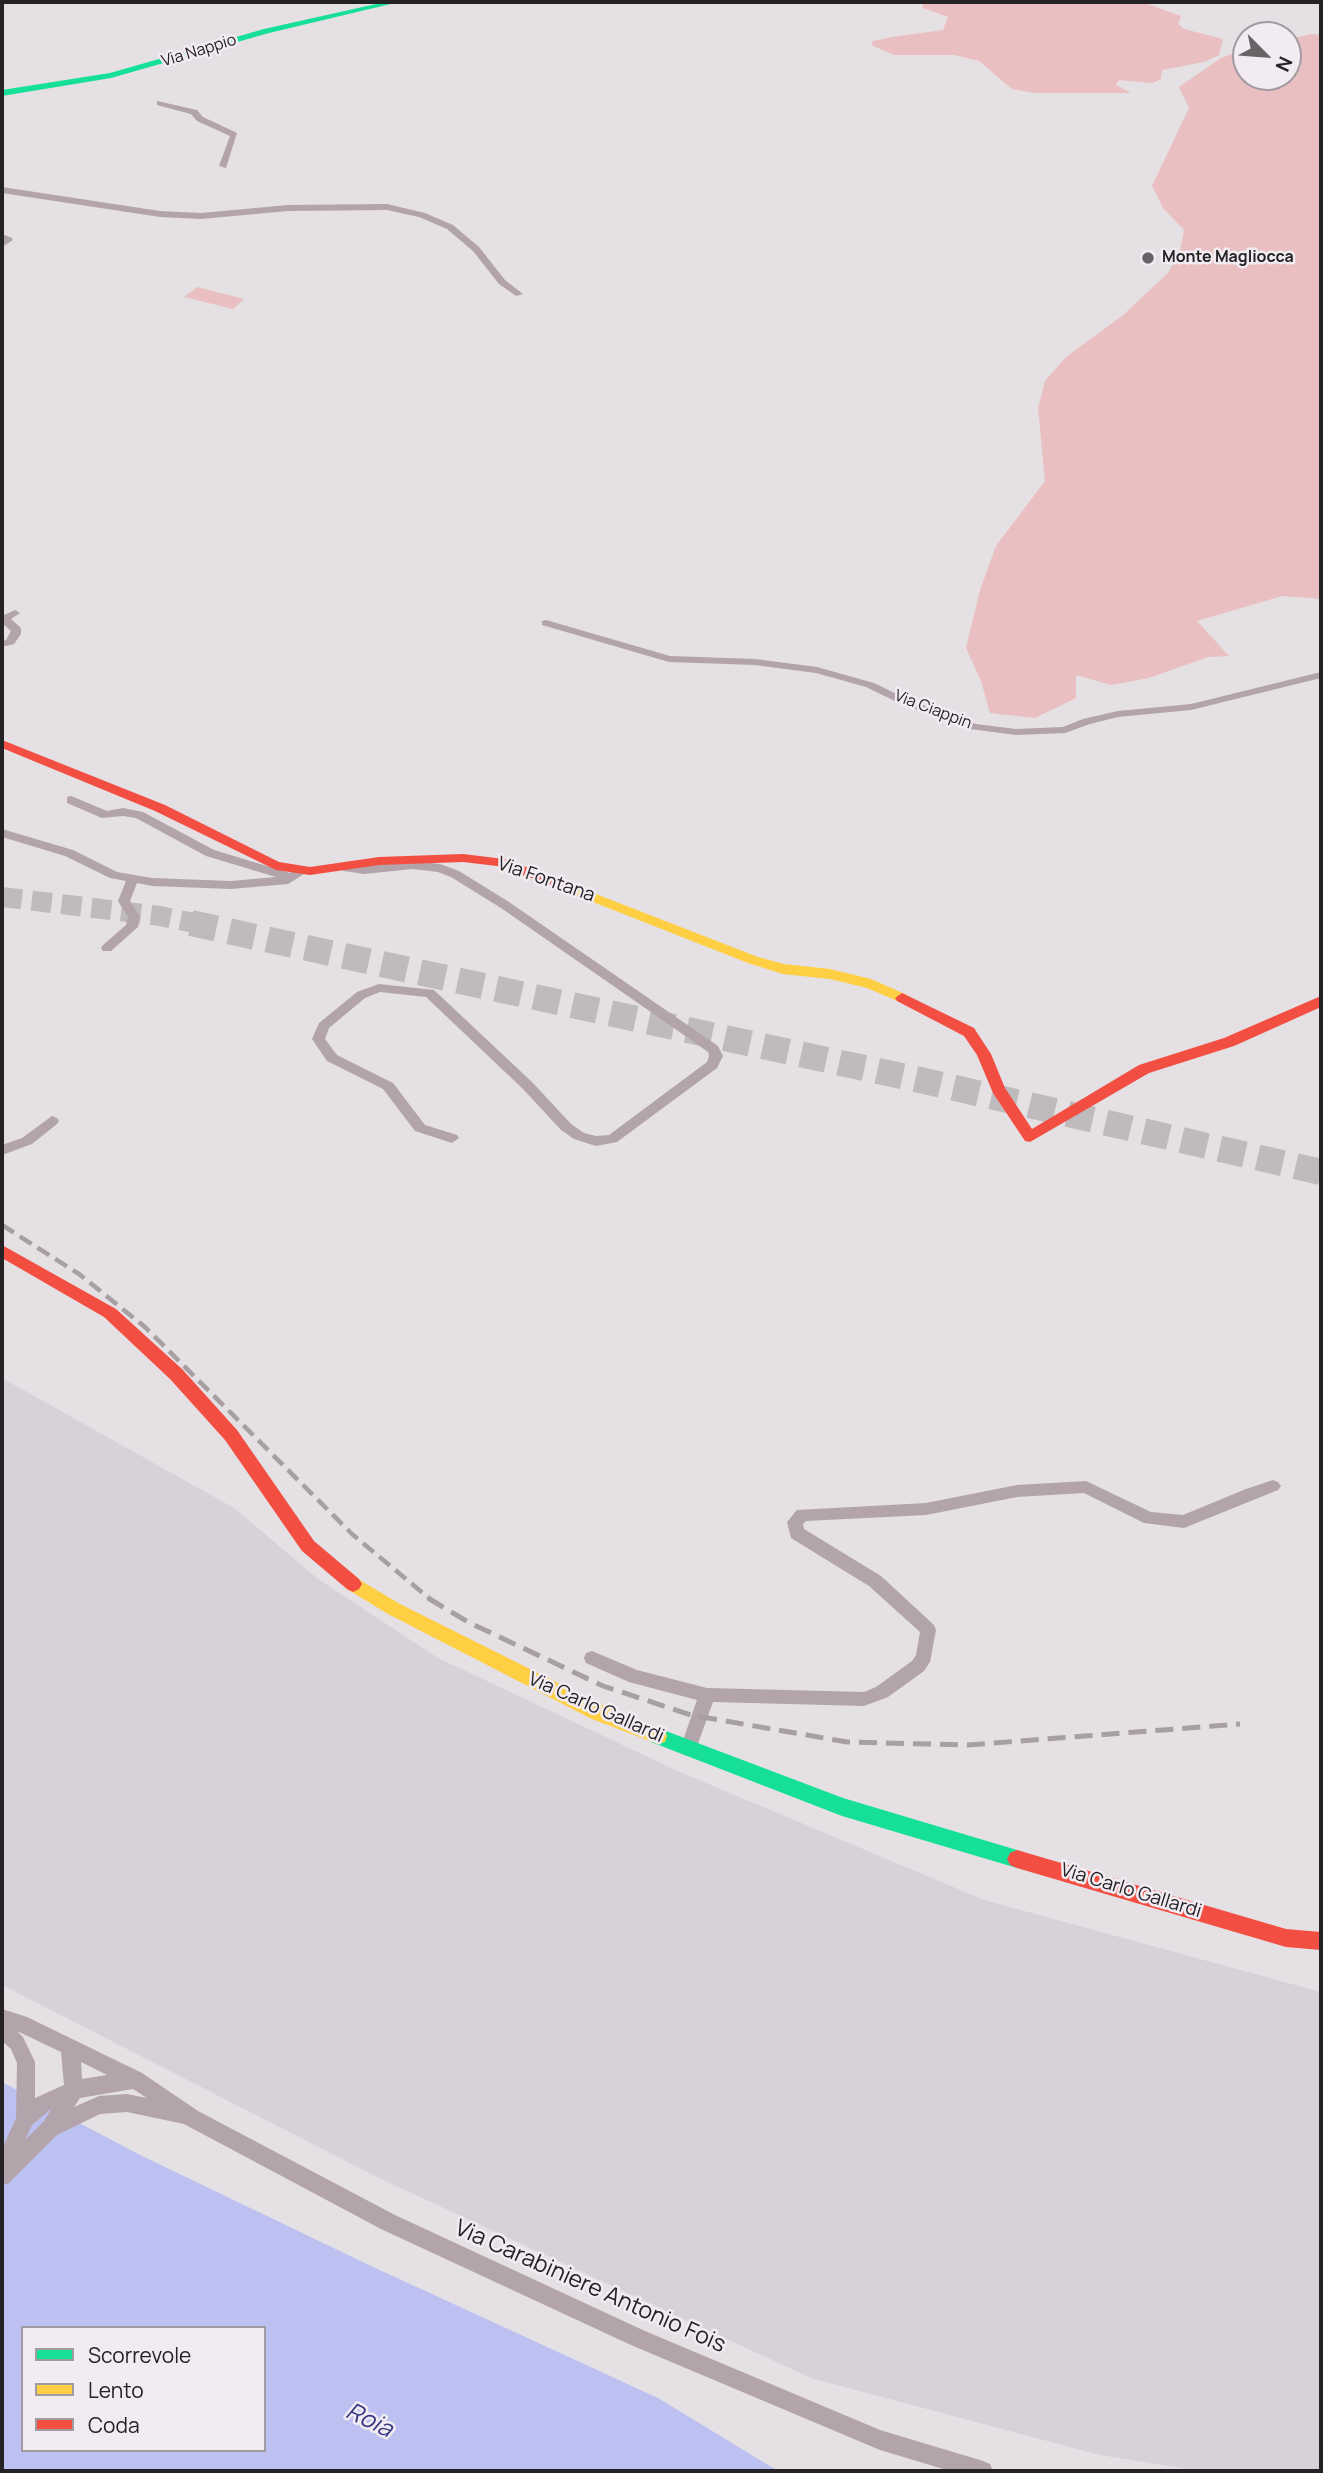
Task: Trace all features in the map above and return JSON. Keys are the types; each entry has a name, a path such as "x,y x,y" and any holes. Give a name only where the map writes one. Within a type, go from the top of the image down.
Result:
{"street":[{"name":"Via Nappio","path":"2,93 111,75 267,31 362,12 396,2"},
{"path":"160,103 194,112 200,119 234,135 223,166"},
{"path":"2,190 160,214 201,216 288,208 387,207 422,215 450,227 476,249 502,282 519,294"},
{"path":"337,209 371,197"},
{"path":"2,237 9,240 2,244"},
{"path":"2,644 10,642 17,630 4,618 16,613"},
{"name":"Via Ciappin","path":"546,624 669,659 755,662 817,670 870,685 905,702 974,727 1017,732 1065,730 1087,721 1118,714 1191,707 1321,675"},
{"name":"Via Fontana","path":"2,744 160,808 261,860 296,874 379,862 463,858 499,862 612,903 753,960 783,969 830,974 871,984 946,1018 969,1032 984,1054 999,1089 1030,1138 1144,1069 1229,1042 1321,1002"},
{"path":"71,800 106,815 123,812 139,815 210,853 296,874"},
{"path":"2,833 69,853 114,875 133,879 192,886 296,874"},
{"path":"344,867 364,870 414,865 440,868 455,874 505,905 676,1023 713,1049 716,1056 712,1065 646,1115 612,1139 596,1141 579,1136 566,1128 528,1086 430,993 379,988 361,995 324,1026 318,1039 332,1058 388,1086 420,1128 453,1138"},
{"path":"107,948 127,935 132,927 134,917 124,901 133,879"},
{"path":"2,1150 27,1142 52,1121"},
{"name":"Via Carlo Gallardi","path":"2,1251 110,1313 176,1374 231,1435 308,1546 345,1579 394,1609 566,1697 688,1749 842,1807 1286,1938 1321,1941"},
{"path":"592,1658 635,1677 707,1695 864,1699 903,1678 924,1657 928,1639 926,1626 875,1581 797,1534 795,1522 802,1515 926,1509 1040,1488 1086,1487 1149,1518 1184,1522 1273,1486"},
{"path":"688,1749 707,1695"},
{"path":"2,2018 22,2023 135,2079 191,2118"},
{"path":"2,2029 17,2043 26,2062 25,2118 2,2170"},
{"path":"2,2176 50,2128 74,2090 70,2046"},
{"path":"25,2118 46,2101 74,2090 135,2079"},
{"path":"50,2128 99,2105 127,2103 191,2118"},
{"name":"Via Carabiniere Antonio Fois","path":"191,2118 388,2222 638,2337 880,2440 983,2471"}],"shaded area":[{"path":"1142,2 1181,16 1178,24 1184,29 1223,39 1219,55 1204,62 1162,70 1161,79 1153,83 1119,80 1116,85 1131,93 1035,93 1012,89 979,61 954,55 894,55 871,45 873,41 892,37 943,30 948,17 923,8 922,3"},
{"path":"1321,35 1321,599 1282,596 1197,621 1229,656 1208,657 1149,678 1111,685 1076,675 1076,698 1035,718 990,713 981,681 966,648 980,590 996,546 1045,481 1038,408 1045,381 1066,357 1122,316 1168,273 1180,252 1184,230 1163,208 1152,186 1189,108 1179,87 1221,58 1232,54 1232,91 1302,91 1302,36"},
{"path":"197,287 244,299 233,309 184,297"},
{"path":"2,1378 234,1508 318,1579 438,1658 680,1772 984,1900 1321,1992 1321,2471 1200,2471 1100,2455 811,2378 379,2178 2,1985"}],"water":[{"name":"Roia","path":"2,2082 140,2155 371,2266 658,2398 778,2471 2,2471"}],"tunnel":[{"path":"2,897 160,916 199,924"},
{"path":"191,923 920,1080 1321,1172"}],"railway":[{"path":"2,1225 79,1274 145,1327 352,1534 430,1599"},
{"path":"428,1598 468,1622 603,1686 691,1715 847,1742 968,1745 1240,1724"}],"traffic: fast":[{"path":"2,93 111,75 267,31 395,2"},
{"path":"658,1736 842,1807 1017,1859"}],"traffic: slow":[{"path":"565,886 753,960 783,969 830,974 871,984 902,998"},
{"path":"353,1584 394,1609 599,1713 658,1736"}],"traffic: jam":[{"path":"2,744 160,808 276,866 310,871 379,861 463,858 499,862 565,886"},
{"path":"902,998 969,1032 984,1054 998,1089 1030,1137 1144,1069 1229,1042 1321,1001"},
{"path":"2,1251 110,1313 176,1374 231,1435 308,1546 353,1584"},
{"path":"1017,1859 1286,1938 1321,1941"}],"place":[{"name":"Monte Magliocca","path":"1148,258"}]}
